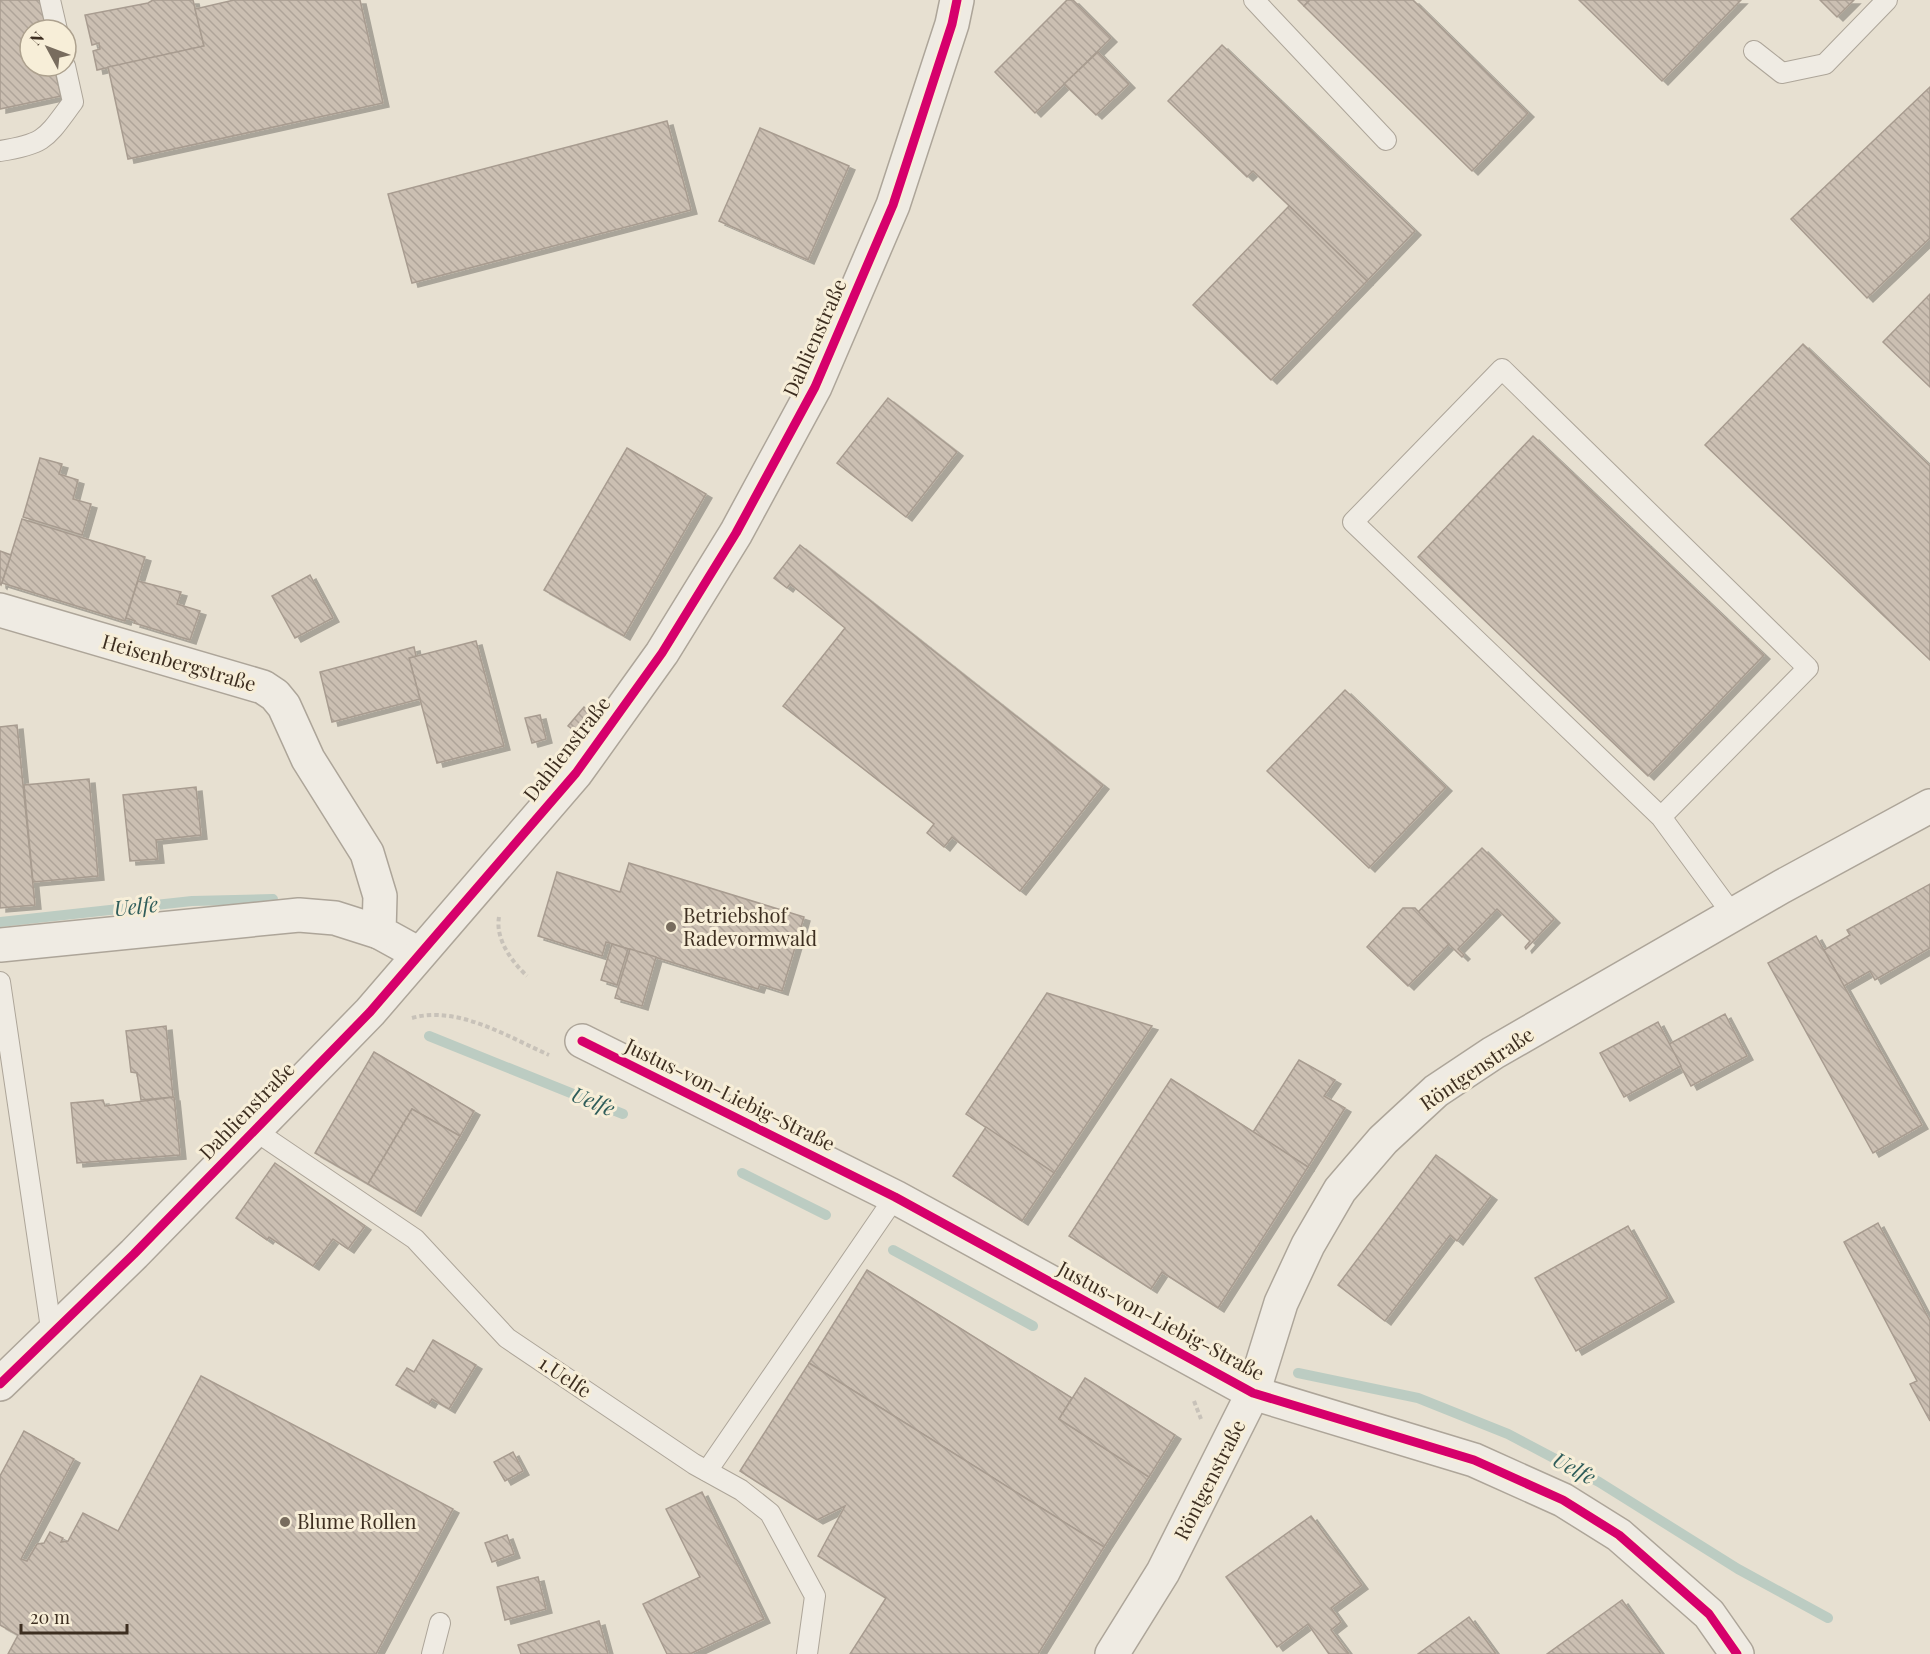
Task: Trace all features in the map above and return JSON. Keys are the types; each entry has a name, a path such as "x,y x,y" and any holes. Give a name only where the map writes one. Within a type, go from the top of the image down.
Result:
{"street":[{"name":"Dahlienstraße","path":"0,1384 52,1335 370,1012 576,773 662,653 736,533 815,387 893,205 952,24 957,0"},
{"name":"Heisenbergstraße","path":"0,610 263,687 275,695 284,706 308,759 367,853 380,896 379,933"},
{"name":"Röntgenstraße","path":"1112,1654 1163,1572 1253,1393 1281,1303 1308,1245 1340,1190 1383,1140 1436,1091 1493,1053 1733,915 1930,806"},
{"path":"0,945 299,915 335,918 379,933 419,954"},
{"name":"Justus-von-Liebig-Straße","path":"582,1041 895,1197 1253,1393 1474,1460 1563,1500 1619,1535 1709,1614 1737,1654"}],"lane":[{"path":"50,0 54,18"},
{"path":"1254,0 1386,140"},
{"path":"1754,51 1782,73 1825,64 1887,0"},
{"path":"0,151 26,147 47,137 73,102 68,78"},
{"path":"1661,817 1808,668 1502,369 1353,522 1661,817 1733,915"},
{"path":"0,982 52,1335"},
{"name":"1.Uelfe","path":"254,1130 415,1239 507,1338 707,1471 741,1490 770,1513 816,1596 807,1654"},
{"path":"707,1471 895,1197"},
{"path":"432,1654 440,1623"}],"path":[{"path":"499,914 498,924 507,952 526,976"}],"building":[{"path":"0,0 40,0 44,18 18,18 18,78 57,78 61,96 0,109"},
{"path":"153,0 193,0 204,46 97,70 93,51 100,49 99,43 92,45 85,15 148,3"},
{"path":"234,0 360,0 383,103 128,159 108,67 204,46 195,9"},
{"path":"1067,0 1073,0 1111,38 1035,113 995,72"},
{"path":"1298,0 1310,0 1304,6"},
{"path":"1310,0 1413,0 1528,113 1472,171 1304,6"},
{"path":"1579,0 1741,0 1662,81"},
{"path":"1820,0 1854,0 1837,17"},
{"path":"1222,45 1415,231 1367,281 1253,171 1247,177 1168,101"},
{"path":"1098,52 1129,84 1096,115 1064,84"},
{"path":"1930,87 1930,238 1867,298 1791,219"},
{"path":"667,121 691,210 412,283 388,194"},
{"path":"760,128 849,166 808,260 719,221"},
{"path":"1289,206 1367,281 1271,380 1193,305"},
{"path":"1930,294 1930,387 1883,342"},
{"path":"1803,344 1930,466 1930,660 1705,445"},
{"path":"888,398 957,452 906,517 837,463"},
{"path":"1533,436 1764,655 1648,776 1418,557"},
{"path":"627,448 706,494 624,636 544,590"},
{"path":"40,458 62,464 59,474 78,480 73,499 91,504 82,535 23,517"},
{"path":"22,519 145,557 125,621 2,583"},
{"path":"800,545 1103,785 1020,891 952,837 944,847 927,833 934,824 783,706 845,628 790,584 787,588 774,578"},
{"path":"0,551 11,555 1,585 0,584"},
{"path":"310,575 333,618 295,638 272,596"},
{"path":"138,581 181,592 177,604 200,611 190,640 134,623 135,621 126,618"},
{"path":"476,641 504,746 437,763 409,658"},
{"path":"414,647 416,656 409,658 420,699 332,722 320,672"},
{"path":"1345,690 1446,787 1369,868 1267,771"},
{"path":"584,707 595,716 580,735 568,726"},
{"path":"540,715 546,739 532,743 525,718"},
{"path":"17,725 35,905 0,908 0,727"},
{"path":"89,779 98,876 33,882 24,785"},
{"path":"196,787 201,835 156,840 158,859 130,861 123,795"},
{"path":"1482,848 1554,919 1526,949 1530,941 1497,909 1458,949 1464,955 1462,957 1417,913"},
{"name":"Betriebshof Radevormwald","path":"629,863 804,917 782,991 760,984 758,989 606,942 602,956 538,936 557,872 620,892"},
{"path":"1930,884 1930,948 1875,980 1870,971 1844,986 1824,950 1850,935 1847,930"},
{"path":"1403,908 1415,908 1449,944 1408,986 1367,947"},
{"path":"1816,936 1922,1125 1873,1153 1768,963"},
{"path":"612,944 628,949 617,985 601,980"},
{"path":"630,949 656,957 642,1006 615,998"},
{"path":"1047,993 1152,1026 1054,1173 966,1114"},
{"path":"1725,1014 1747,1056 1691,1086 1669,1044"},
{"path":"1658,1022 1681,1066 1624,1097 1600,1053"},
{"path":"166,1026 173,1097 141,1100 137,1073 131,1072 126,1031"},
{"path":"374,1052 474,1111 460,1136 412,1109 368,1184 315,1153"},
{"path":"1299,1060 1335,1080 1324,1096 1345,1108 1308,1167 1253,1132"},
{"path":"1171,1079 1308,1167 1218,1308 1162,1272 1151,1289 1069,1236"},
{"path":"174,1097 180,1155 77,1163 71,1103 103,1100 105,1106"},
{"path":"412,1109 460,1136 415,1212 368,1184"},
{"path":"986,1127 1054,1173 1022,1221 953,1176"},
{"path":"1436,1155 1491,1196 1457,1241 1450,1235 1385,1321 1338,1285"},
{"path":"275,1163 365,1226 348,1249 333,1239 313,1266 269,1237 267,1240 236,1218"},
{"path":"1878,1223 1930,1321 1930,1421 1910,1384 1917,1381 1844,1242"},
{"path":"1628,1226 1668,1298 1576,1351 1535,1278"},
{"path":"867,1270 1072,1398 1059,1419 1149,1477 1104,1547 809,1363"},
{"path":"433,1340 476,1365 449,1409 432,1399 429,1404 396,1385 407,1368 414,1372"},
{"path":"809,1363 1104,1547 1038,1654 850,1654 886,1598 818,1556 845,1506 817,1520 740,1471"},
{"name":"Blume Rollen","path":"201,1376 453,1509 376,1654 8,1654 18,1635 0,1625 0,1476 24,1431 74,1459 21,1559 27,1561 37,1544 44,1543 50,1532 63,1538 61,1542 68,1541 83,1513 118,1531"},
{"path":"1085,1378 1175,1435 1149,1477 1059,1419"},
{"path":"513,1452 523,1471 505,1481 494,1462"},
{"path":"702,1492 764,1619 690,1654 667,1654 643,1604 700,1577 666,1509"},
{"path":"1311,1516 1362,1585 1331,1608 1341,1622 1331,1630 1349,1654 1329,1654 1308,1624 1277,1647 1226,1577"},
{"path":"507,1535 514,1554 492,1562 485,1543"},
{"path":"538,1577 546,1609 505,1620 497,1587"},
{"path":"1622,1600 1661,1654 1547,1654"},
{"path":"1469,1617 1496,1654 1418,1654"},
{"path":"599,1621 608,1654 521,1654 518,1645"}],"waterway":[{"name":"Uelfe","path":"0,922 192,901 273,899"},
{"name":"Uelfe","path":"429,1036 623,1114"},
{"name":"Uelfe","path":"742,1173 826,1215"},
{"name":"Uelfe","path":"893,1250 1033,1326"},
{"name":"Uelfe","path":"1298,1373 1418,1398 1508,1434 1599,1482 1738,1569 1828,1618"}],"cycle path":[{"path":"0,1384 134,1254 370,1012 576,773 662,653 736,533 815,387 893,205 952,24 957,0"},
{"path":"582,1041 895,1197 1253,1393 1474,1460 1563,1500 1619,1535 1709,1614 1737,1654"}],"place":[{"name":"Betriebshof Radevormwald","path":"671,927"},
{"name":"Blume Rollen","path":"285,1522"}]}
